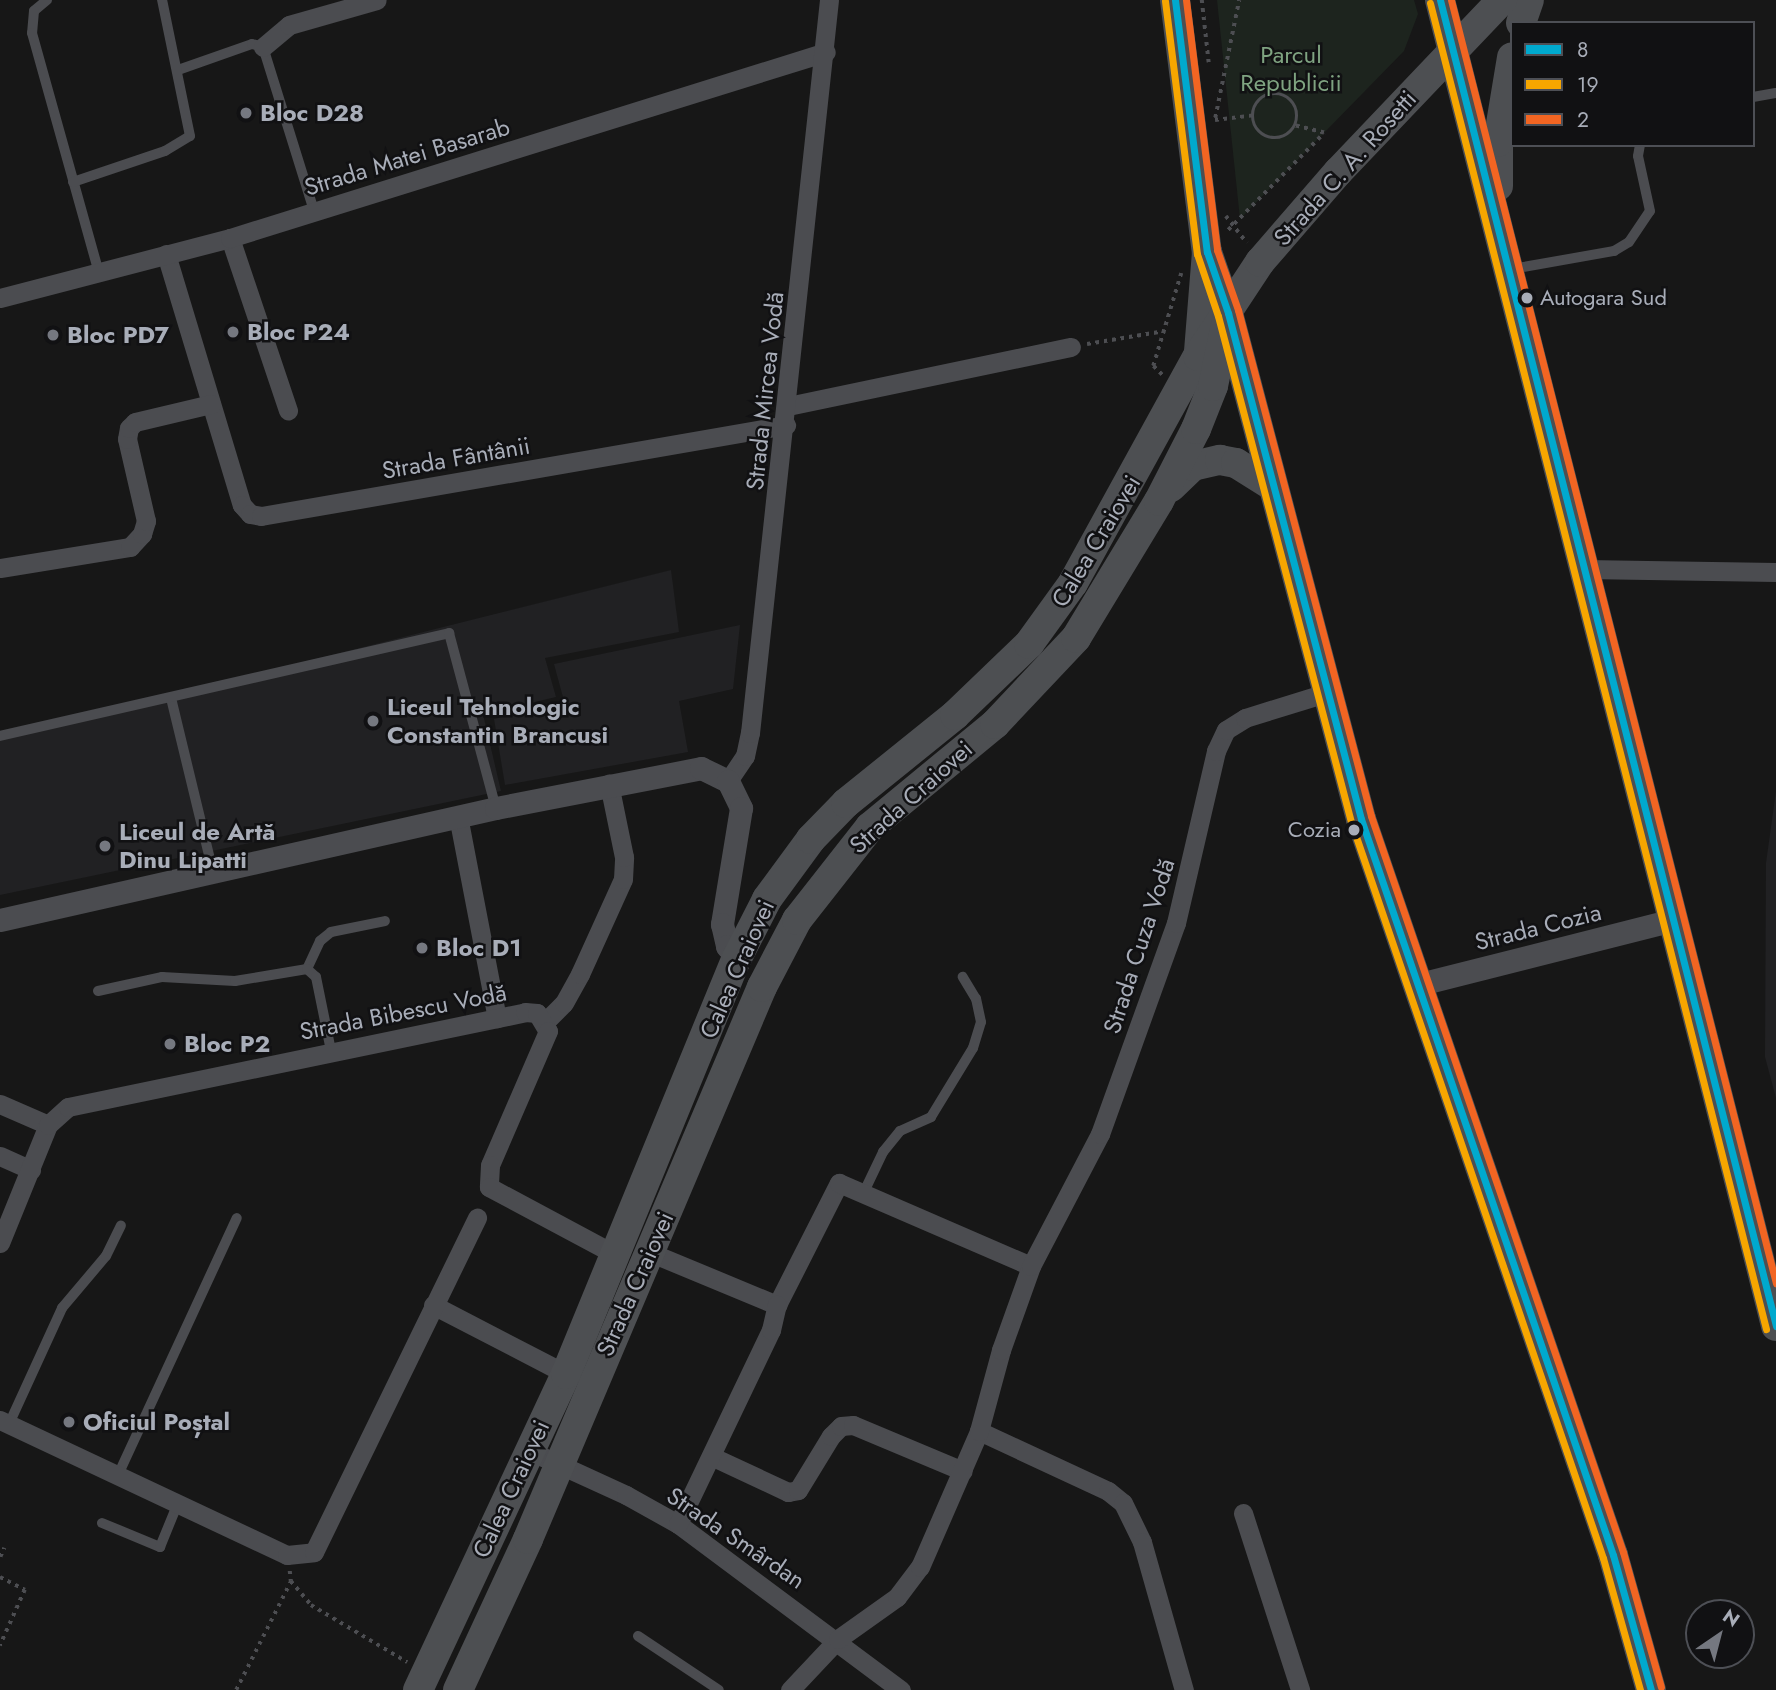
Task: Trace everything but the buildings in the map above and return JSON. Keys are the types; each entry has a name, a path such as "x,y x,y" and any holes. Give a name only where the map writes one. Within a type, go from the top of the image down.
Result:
{"main road":[{"path":"1175,0 1207,252 1228,313 1326,693 1416,985 1602,1520 1651,1690"},
{"path":"1440,0 1776,1326"},
{"name":"Strada C. A. Rosetti","path":"1228,313 1297,217 1502,0"},
{"path":"1522,21 1529,0"},
{"path":"1499,232 1498,142 1510,69"},
{"path":"1198,356 1207,252"},
{"name":"Calea Craiovei","path":"415,1677 530,1451 566,1374 618,1256 737,958 767,900 811,839 846,803 955,715 1029,643 1073,583 1198,356 1228,313"},
{"name":"Strada Craiovei","path":"558,1462 762,987 797,920 870,827 995,724 1055,665 1102,600 1159,501 1213,386 1228,313"},
{"path":"1159,501 1181,475 1206,461 1236,463 1271,485"},
{"name":"Calea Craiovei","path":"458,1690 528,1539 558,1462"}],"street":[{"path":"263,47 289,25 377,0"},
{"name":"Strada Mircea Vodă","path":"727,781 745,756 750,733 787,416 826,52 829,1"},
{"name":"Strada Matei Basarab","path":"0,298 230,238 826,52"},
{"path":"230,238 288,411"},
{"name":"Strada Fântânii","path":"166,254 242,505 250,514 261,516 787,416 1071,347"},
{"path":"0,568 130,547 142,534 146,521 127,439 129,428 211,404"},
{"path":"1584,569 1776,572"},
{"name":"Strada Cuza Vodă","path":"1031,1266 1100,1134 1176,923 1216,751 1226,730 1245,718 1326,693"},
{"path":"0,920 458,816 609,784 701,768 727,781 741,808 722,923 727,946 737,958"},
{"path":"609,784 624,857 623,879 580,974 564,1003 546,1021 545,1042 490,1165 489,1187 618,1256"},
{"path":"458,816 497,1018"},
{"name":"Strada Cozia","path":"1416,985 1672,920"},
{"name":"Strada Bibescu Vodă","path":"48,1125 68,1107 331,1051 525,1012 537,1013 546,1021"},
{"path":"0,1104 48,1125 0,1243"},
{"path":"0,1156 31,1170"},
{"path":"678,1524 713,1457 771,1330 777,1305 832,1190 839,1183 1031,1266 979,1431 911,1582 838,1639 790,1690"},
{"path":"4,1422 287,1555 314,1552 323,1541 477,1218"},
{"path":"649,1252 777,1305"},
{"path":"433,1306 566,1374"},
{"path":"713,1457 788,1492 798,1490 831,1436 841,1426 853,1425 963,1471"},
{"path":"979,1431 1108,1492 1123,1503 1142,1542 1184,1690"},
{"name":"Strada Smârdan","path":"530,1451 558,1462 678,1524 838,1639 901,1690"},
{"path":"1243,1513 1300,1690"}],"lane":[{"path":"47,0 34,11 32,33 99,273"},
{"path":"73,182 183,144 190,136 190,123 162,0"},
{"path":"178,70 252,44 263,47 314,211"},
{"path":"1755,97 1776,93"},
{"path":"1508,270 1614,251 1629,242 1650,211 1637,156 1639,147"},
{"path":"0,736 449,633 496,808"},
{"path":"171,698 213,872"},
{"path":"307,969 320,941 331,932 385,920"},
{"path":"98,991 162,977 235,981 307,969"},
{"path":"307,969 316,977 331,1051"},
{"path":"863,1194 883,1152 901,1131 930,1117 973,1048 981,1022 976,999 963,976"},
{"path":"118,1475 237,1218"},
{"path":"4,1422 62,1308 106,1256 121,1226"},
{"path":"102,1523 160,1547 178,1503"},
{"path":"638,1636 719,1690"}],"path":[{"path":"1239,0 1215,120 1253,114"},
{"path":"1284,96 1297,112 1295,126 1285,136 1270,138 1257,129 1253,114 1264,97 1284,96"},
{"path":"1179,391 1153,366 1165,331 1177,276 1207,252 1324,133 1295,126"},
{"path":"1071,347 1165,331"},
{"path":"0,1557 4,1548"},
{"path":"287,1555 291,1581 311,1605 415,1677"},
{"path":"0,1577 25,1590 0,1646"},
{"path":"236,1690 291,1581"}],"shaded area":[{"path":"671,570 679,632 545,658 556,697 483,714 501,791 0,895 0,732 72,720"},
{"path":"740,625 733,689 679,701 688,752 505,785 494,719 564,701 554,664"},
{"path":"1776,791 1776,1098 1765,1057 1766,863"}],"green space":[{"name":"Parcul Republicii","path":"1217,0 1414,0 1418,14 1404,51 1240,219"}],"transit line":[{"name":"8","path":"1175,0 1207,252 1228,313 1361,819 1613,1555 1651,1690"},
{"name":"2","path":"1186,0 1217,250 1238,310 1371,816 1623,1552 1661,1687"},
{"name":"8","path":"1440,0 1776,1326"},
{"name":"2","path":"1451,0 1776,1283"},
{"name":"19","path":"1165,1 1197,254 1218,316 1351,822 1603,1558 1640,1690"},
{"name":"19","path":"1430,3 1766,1329"}],"place":[{"name":"Bloc D28","path":"246,113"},
{"name":"Autogara Sud","path":"1527,298"},
{"name":"Bloc P24","path":"233,332"},
{"name":"Bloc PD7","path":"53,335"},
{"name":"Liceul Tehnologic Constantin Brancusi","path":"373,721"},
{"name":"Cozia","path":"1354,830"},
{"name":"Liceul de Artă Dinu Lipatti","path":"105,846"},
{"name":"Bloc D1","path":"422,948"},
{"name":"Bloc P2","path":"170,1044"},
{"name":"Oficiul Poștal","path":"69,1422"}]}
